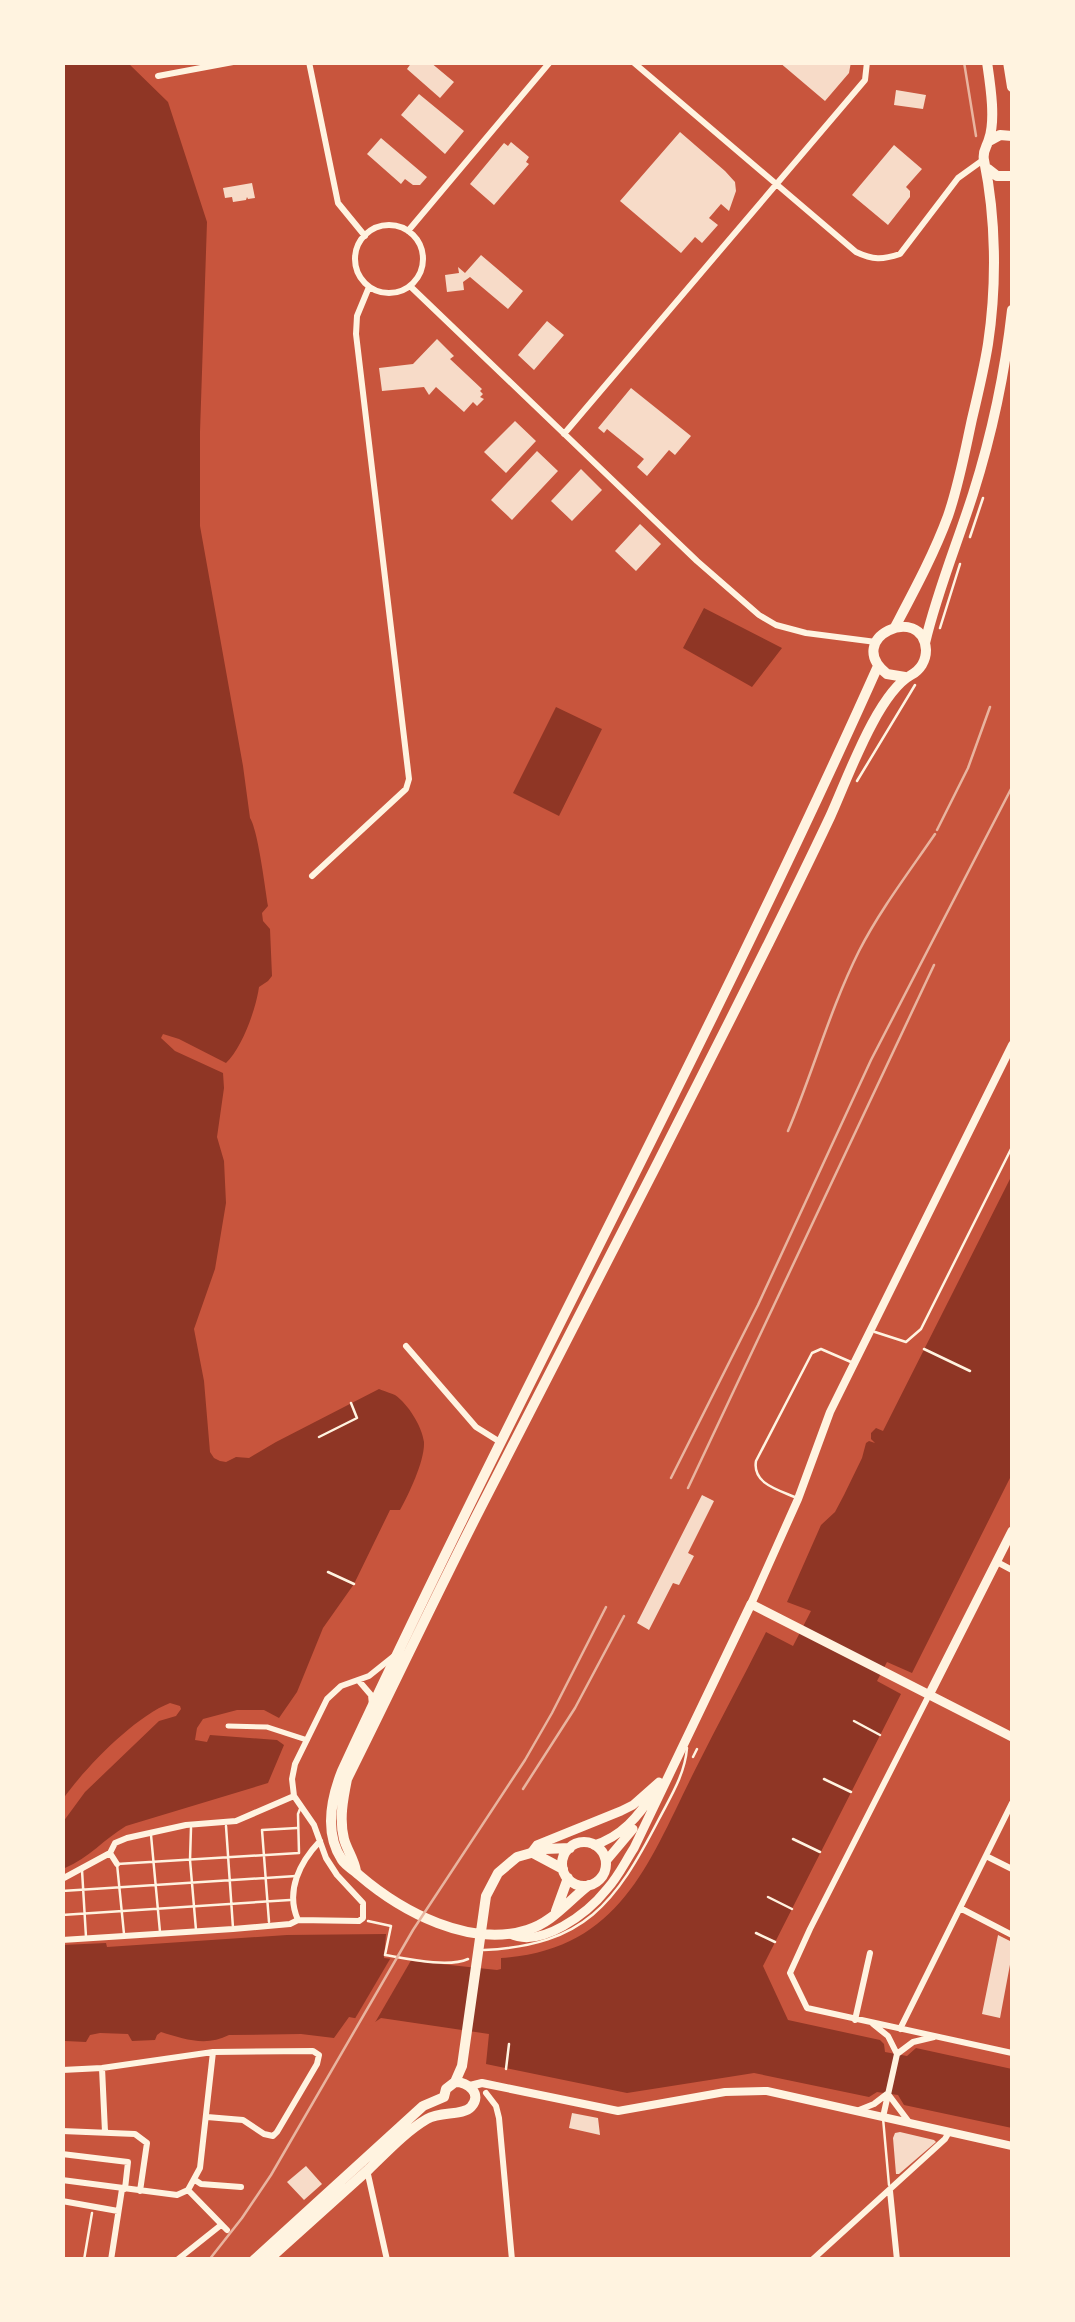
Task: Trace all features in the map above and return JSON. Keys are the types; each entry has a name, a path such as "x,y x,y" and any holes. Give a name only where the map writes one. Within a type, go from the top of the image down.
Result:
{"main road":[{"path":"895,627 948,516 988,346 993,246 984,151 989,140 987,62"},
{"path":"1008,62 1012,87"},
{"path":"989,140 1000,134 1012,136"},
{"path":"985,164 997,176 1012,176"},
{"path":"356,1872 344,1842 342,1804 347,1779 387,1690 709,1061 874,721 895,687 924,662 924,644 940,588 974,492 994,417 1012,310"},
{"path":"905,677 887,674 878,666 876,642 895,627 913,630 924,644"},
{"path":"651,1808 606,1861 602,1876 537,1926 510,1934 458,1930 414,1911 372,1886 344,1863 332,1832 331,1814 336,1786 372,1706 387,1690 399,1652 750,940 878,666"},
{"path":"500,1442 512,1448"},
{"path":"929,1695 1012,1531"},
{"path":"510,1934 522,1939 538,1936 568,1923 590,1907 617,1877 751,1604 1012,1737"},
{"path":"260,2259 430,2116 467,2111 480,2096 463,2083 462,2066 482,1910 492,1884 506,1864 517,1857 545,1849 570,1848 581,1842 594,1844 626,1829 649,1800 710,1679 720,1672"},
{"path":"531,1852 537,1845 622,1812 659,1782"},
{"path":"594,1844 606,1861"},
{"path":"556,1912 565,1874 563,1858 570,1848"},
{"path":"531,1852 580,1885 589,1885"},
{"path":"453,2111 446,2106 446,2088 463,2083"},
{"path":"260,2259 424,2106 444,2097"}],"street":[{"path":"158,76 234,62"},
{"path":"308,62 338,203 364,236"},
{"path":"408,231 550,62"},
{"path":"634,62 856,252 872,260 900,254 958,178 985,164"},
{"path":"564,434 865,80 867,62"},
{"path":"386,226 408,231 416,238 423,258 422,268 410,286 390,293 369,287 356,268 355,256 364,236 386,226"},
{"path":"410,286 759,616 806,633 876,642"},
{"path":"312,876 406,788 409,779 356,334 357,316 369,287"},
{"path":"751,1604 798,1499 819,1438 869,1330 1012,1045"},
{"path":"406,1346 476,1427 500,1442"},
{"path":"997,1562 1012,1570"},
{"path":"362,1683 399,1652"},
{"path":"369,1676 387,1690"},
{"path":"62,1940 363,1918 363,1903 326,1858 314,1825 294,1796 292,1779 306,1740 328,1699 341,1686 362,1683 387,1690"},
{"path":"362,1683 371,1695 372,1706"},
{"path":"929,1695 790,1973 807,2008 1012,2053"},
{"path":"228,1726 267,1728 306,1740"},
{"path":"62,1879 110,1853 115,1843 126,1838 182,1826 226,1824 294,1796"},
{"path":"900,2029 1012,1803"},
{"path":"298,1920 293,1900 296,1876 320,1841"},
{"path":"110,1853 117,1864"},
{"path":"986,1856 1012,1870"},
{"path":"960,1908 1012,1935"},
{"path":"855,2020 870,1952"},
{"path":"872,2023 888,2036 897,2054 883,2117"},
{"path":"897,2054 913,2042 940,2036"},
{"path":"62,2180 177,2195 188,2190 200,2168 213,2052"},
{"path":"62,2070 213,2052 319,2055 278,2132 272,2136 242,2120 207,2118"},
{"path":"102,2068 105,2132"},
{"path":"463,2083 482,2083 618,2111 754,2089 1012,2146"},
{"path":"498,2086 480,2096 496,2106 499,2118 512,2260"},
{"path":"858,2111 888,2093"},
{"path":"888,2093 909,2122"},
{"path":"62,2130 135,2134 147,2142 140,2191"},
{"path":"812,2260 945,2140 949,2132"},
{"path":"62,2154 128,2162 112,2260"},
{"path":"368,2170 388,2260"},
{"path":"195,2180 201,2184 241,2187"},
{"path":"177,2260 224,2227 188,2190"},
{"path":"890,2190 897,2260"},
{"path":"62,2201 118,2211"}],"lane":[{"path":"869,1330 906,1342 921,1329 1012,1148"},
{"path":"798,1499 757,1477 756,1461 812,1353 822,1348 854,1363"},
{"path":"477,1957 559,1937 617,1892 683,1772 686,1740"},
{"path":"124,1936 117,1864 300,1853 298,1814 302,1806"},
{"path":"226,1824 233,1929"},
{"path":"192,1826 190,1860 196,1931"},
{"path":"269,1926 262,1830 298,1828"},
{"path":"151,1833 160,1933"},
{"path":"82,1868 86,1938"},
{"path":"62,1890 296,1876"},
{"path":"62,1915 293,1900"},
{"path":"883,2117 890,2190"}],"path":[{"path":"924,1349 970,1371"},
{"path":"319,1438 357,1418 350,1404"},
{"path":"328,1572 354,1584"},
{"path":"854,1722 880,1735"},
{"path":"689,1765 697,1749"},
{"path":"824,1779 851,1792"},
{"path":"793,1839 820,1852"},
{"path":"768,1898 792,1909"},
{"path":"363,1918 391,1926 385,1956 432,1962 462,1962 470,1955 477,1957"},
{"path":"756,1932 774,1942"},
{"path":"506,2068 508,2044"},
{"path":"84,2260 93,2206"}],"shaded area":[{"path":"127,62 168,102 207,222 200,526 263,873 268,906 262,913 263,921 270,929 272,976 259,987 247,1028 226,1063 179,1039 163,1034 161,1038 175,1051 223,1073 217,1137 224,1161 226,1203 215,1269 194,1329 204,1381 210,1452 226,1462 236,1457 249,1458 379,1389 405,1404 423,1436 424,1449 404,1503 400,1510 390,1510 354,1584 323,1628 297,1692 279,1718 264,1710 237,1710 203,1719 197,1728 195,1740 207,1742 210,1735 277,1740 284,1745 268,1783 126,1826 65,1868 63,1822 85,1792 159,1721 176,1716 181,1709 170,1703 126,1731 63,1799 62,63"},
{"path":"704,608 782,648 752,687 683,648"},
{"path":"556,707 602,729 559,816 513,793"},
{"path":"1012,1175 1012,1474 912,1673 887,1662 877,1681 901,1694 763,1966 788,2020 880,2040 885,2052 907,2056 916,2048 1012,2069 1012,2128 904,2105 898,2095 877,2092 869,2097 754,2073 627,2093 486,2064 489,2034 381,2018 375,2022 349,2017 334,2038 301,2034 229,2035 203,2041 161,2032 155,2040 132,2041 128,2034 100,2033 90,2035 86,2042 65,2041 63,1945 106,1943 107,1947 287,1935 386,1934 384,1958 497,1970 501,1969 501,1958 542,1951 576,1938 603,1919 646,1867 766,1632 793,1646 811,1611 787,1602 821,1525 835,1512 866,1443 875,1443 871,1433 876,1428 883,1431"}],"pier":[{"path":"393,1954 413,1957 373,2026 353,2022"}],"building":[{"path":"412,62 430,62 454,82 440,98 407,69"},
{"path":"779,62 851,62 849,73 825,101"},
{"path":"896,90 926,95 923,109 894,105"},
{"path":"419,94 464,131 445,154 401,115"},
{"path":"680,132 725,171 735,182 736,191 729,211 721,204 709,218 718,225 702,243 695,237 681,253 620,201"},
{"path":"381,138 427,177 420,185 405,179 401,184 367,154"},
{"path":"511,142 529,157 529,164 494,205 470,184 504,143 508,146"},
{"path":"894,145 922,169 906,187 910,197 888,225 852,195"},
{"path":"252,183 255,198 233,202 232,197 225,198 223,188"},
{"path":"481,255 523,291 508,309 470,277 463,282 464,290 447,292 445,275 459,273 458,267 465,273"},
{"path":"547,321 564,335 534,370 518,355"},
{"path":"437,339 454,356 450,359 482,389 480,397 484,399 477,406 473,402 464,412 436,387 429,395 424,387 382,391 379,368 413,364"},
{"path":"631,388 691,436 675,455 669,450 647,476 637,467 644,459 607,429 604,433 598,428"},
{"path":"515,421 536,441 506,473 484,452"},
{"path":"537,451 558,471 512,520 491,500"},
{"path":"581,469 602,490 572,521 551,501"},
{"path":"640,524 661,544 636,571 615,551"},
{"path":"702,1495 714,1501 688,1553 694,1556 679,1585 673,1583 649,1630 637,1623"},
{"path":"998,1935 1012,1942 1000,2018 982,2014"},
{"path":"572,2113 598,2118 600,2135 569,2128"},
{"path":"900,2132 936,2142 896,2174 893,2138"},
{"path":"306,2166 322,2184 304,2200 287,2182"}],"railway":[{"path":"964,62 976,136"},
{"path":"937,830 968,768 990,707"},
{"path":"671,1478 758,1305 871,1060 1012,787"},
{"path":"788,1131 859,951 935,834"},
{"path":"688,1488 934,965"},
{"path":"209,2260 271,2175 413,1930 525,1760 606,1607"},
{"path":"523,1789 575,1708 624,1616"}]}
